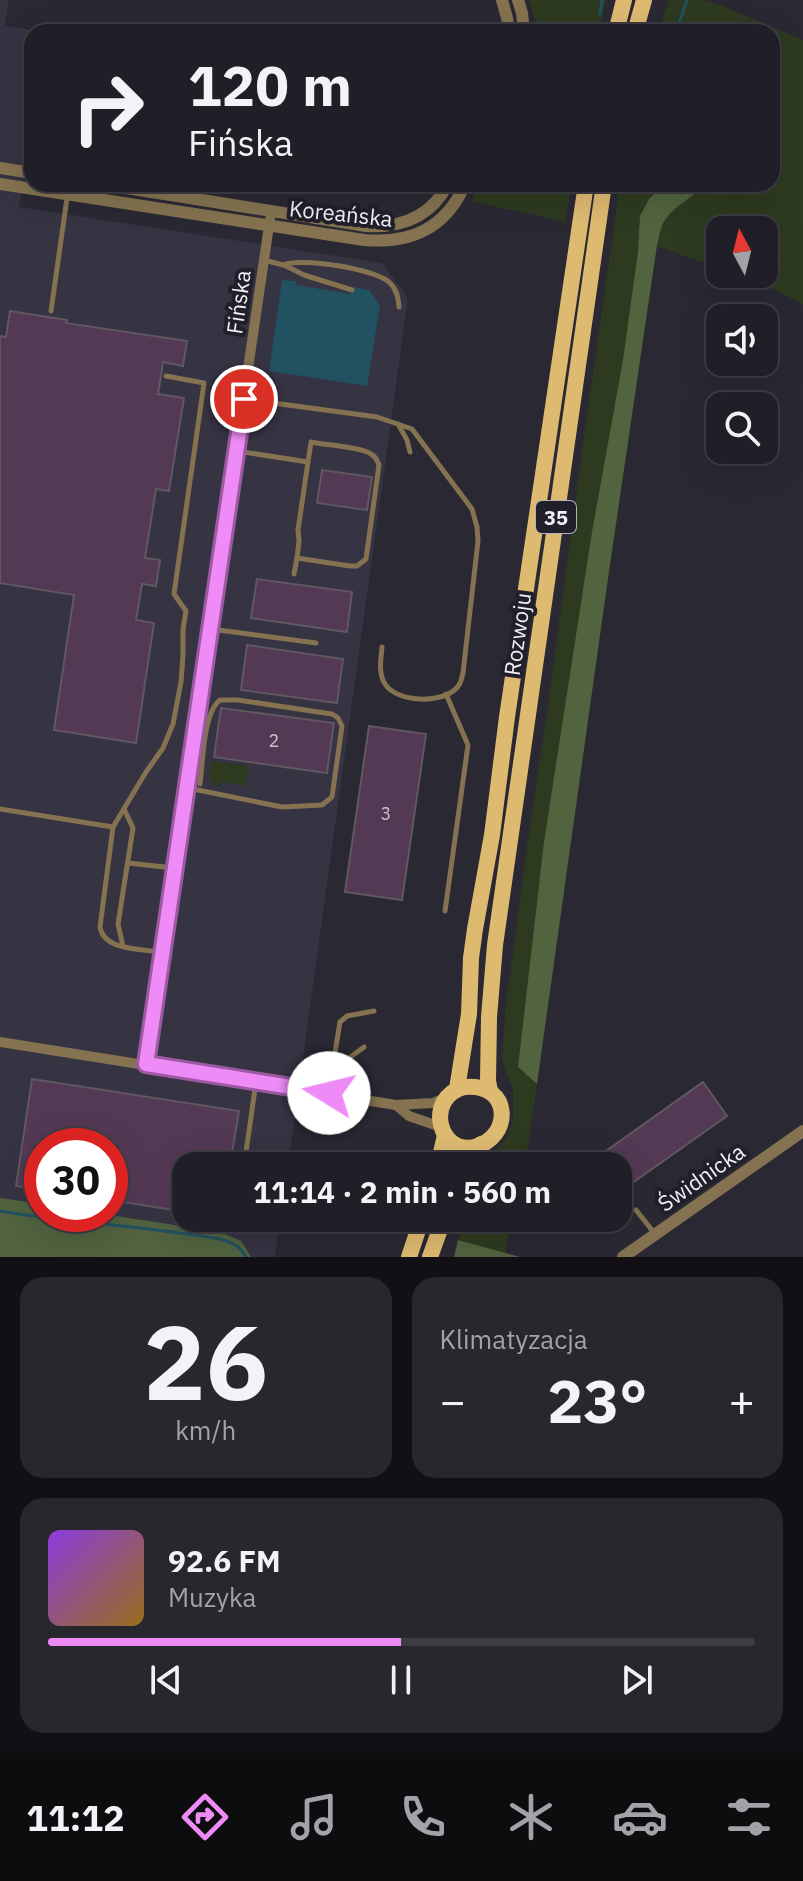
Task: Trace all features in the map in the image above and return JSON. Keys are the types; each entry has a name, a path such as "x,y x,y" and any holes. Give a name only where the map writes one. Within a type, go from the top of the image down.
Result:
{"main road":[{"path":"618,24 624,0"},
{"path":"637,24 644,0"},
{"name":"Rozwoju","path":"452,1093 469,1014 475,929 492,835 585,192"},
{"name":"Rozwoju","path":"490,1091 489,1017 495,945 603,192"},
{"path":"452,1093 470,1086 490,1091"},
{"name":"35","path":"476,1152 494,1134 501,1117 497,1097 490,1091"},
{"name":"35","path":"440,1152 443,1131 440,1112 452,1093"},
{"path":"443,1131 454,1143 464,1147 481,1144"},
{"path":"409,1257 417,1232"},
{"path":"430,1257 439,1232"}],"street":[{"path":"502,0 508,24"},
{"path":"518,0 523,24"},
{"path":"0,168 24,172"},
{"name":"Koreańska","path":"0,184 24,186"},
{"name":"Koreańska","path":"79,192 364,240 395,240 417,234 451,208 460,192"},
{"name":"Koreańska","path":"153,192 366,226 395,225 415,219 443,192"},
{"name":"Fińska","path":"146,1064 271,210"},
{"path":"0,1042 396,1105 433,1103 452,1093"},
{"path":"396,1105 409,1116 443,1131"},
{"name":"Świdnicka","path":"623,1257 803,1131"}],"lane":[{"path":"51,311 68,192"},
{"path":"264,260 352,290"},
{"path":"283,265 304,262 376,273 394,288 399,307"},
{"path":"163,952 107,941 101,935 100,927 113,827 163,748 173,724 181,682 186,611 174,594 204,383 166,376"},
{"path":"244,399 377,417 412,429 472,509 478,541 459,685 446,694 422,700 407,698 390,690 383,681 380,668 382,647"},
{"path":"397,423 410,452"},
{"path":"294,574 311,442 366,451 374,456 379,465 366,559 357,566 350,566 297,558"},
{"path":"237,451 308,462"},
{"path":"210,629 316,643"},
{"path":"445,911 468,745 446,694"},
{"path":"188,788 282,807 322,805 332,797 342,726 332,714 220,700 209,716 200,784"},
{"path":"0,809 113,827"},
{"path":"123,946 118,924 133,828 124,809"},
{"path":"128,863 175,868"},
{"path":"325,1114 340,1022 347,1016 374,1011"},
{"path":"332,1071 364,1047"},
{"path":"246,1152 256,1081"},
{"path":"636,1210 655,1234"}],"shaded area":[{"path":"0,0 9,0 5,26 24,29 24,176 19,207 382,263 408,298 290,1152 172,1152 172,1232 278,1232 275,1257 0,1257"}],"green space":[{"path":"529,0 606,0 601,24 536,24"},
{"path":"669,0 703,0 765,24 661,24"},
{"path":"780,30 803,40 803,304 770,288 778,288 778,216 706,216 706,264 657,246 529,1141 526,1152 494,1152 506,1138 513,1121 513,1090 502,1061 505,1012 619,192 780,192"},
{"path":"475,192 571,192 565,222 471,201"},
{"path":"656,192 696,192 669,215 662,226 657,245 537,1084 518,1067 544,842 592,532 623,360 640,216"},
{"path":"211,761 249,766 245,786 222,782 220,786 213,786 209,775"},
{"path":"0,1198 24,1201 24,1232 128,1232 128,1218 172,1225 172,1232 220,1232 241,1241 251,1257 0,1257"},
{"path":"461,1232 509,1232 505,1254 458,1240"},
{"path":"458,1240 520,1257 454,1257"}],"water":[{"path":"282,280 350,294 353,287 369,290 380,305 367,386 269,371"}],"building":[{"path":"10,311 67,320 66,323 187,341 183,366 163,362 158,394 184,398 169,491 156,489 145,558 160,560 156,586 142,584 136,620 154,623 136,743 54,730 74,595 0,583 0,336 6,337"},
{"path":"322,470 372,477 367,510 317,503"},
{"path":"257,579 352,592 347,632 251,618"},
{"path":"247,645 343,659 337,703 241,690"},
{"path":"221,708 334,723 327,773 214,757"},
{"path":"369,726 426,734 402,900 345,892"},
{"path":"32,1079 239,1111 232,1152 172,1152 172,1210 128,1203 128,1128 25,1128"},
{"path":"703,1082 727,1116 632,1183 632,1152 605,1152"},
{"path":"24,1132 24,1187 16,1186"}],"waterway":[{"path":"600,14 602,0"},
{"path":"679,24 687,0"},
{"path":"0,1211 207,1236 232,1243 246,1257"}],"route":[{"path":"244,399 146,1064 329,1093"}]}
